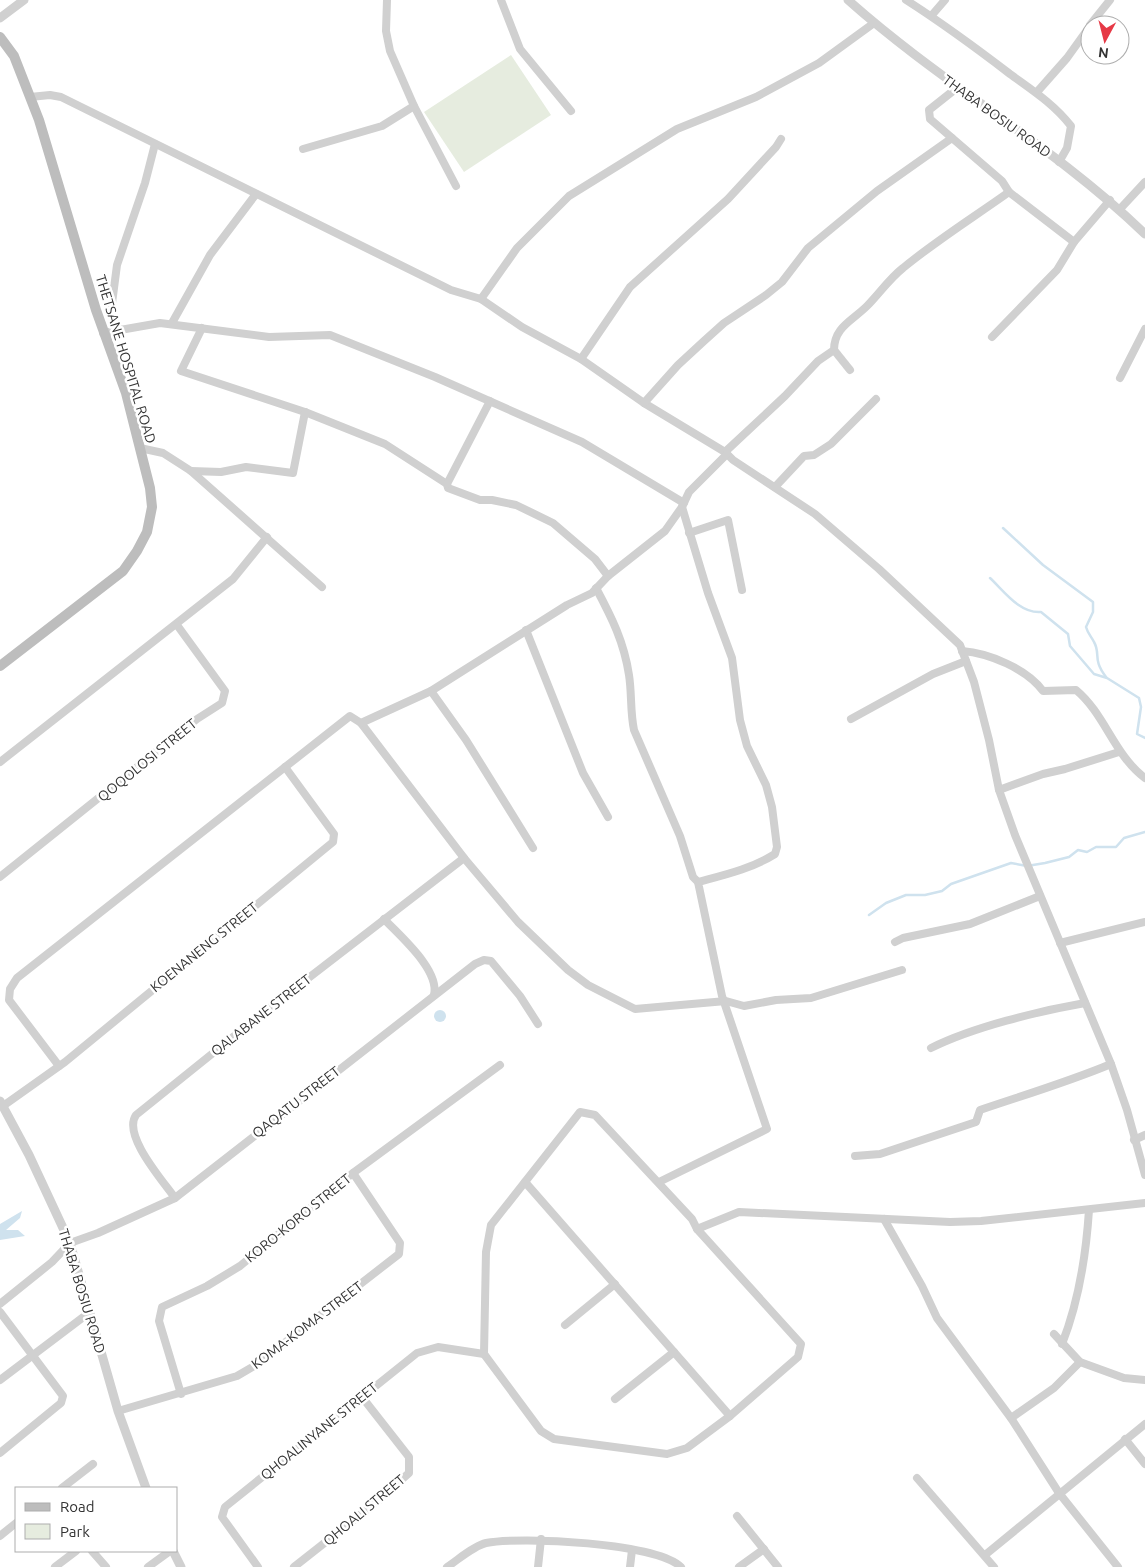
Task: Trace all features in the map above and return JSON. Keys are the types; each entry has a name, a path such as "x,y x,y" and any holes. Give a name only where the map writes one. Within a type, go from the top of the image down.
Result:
{"main road":[{"name":"THETSANE HOSPITAL ROAD","path":"0,37 14,56 30,97 104,333 126,393 150,488 152,507 147,532 137,552 123,571 0,666"}],"street":[{"path":"0,18 24,0"},
{"path":"387,0 386,31 390,51 414,106 456,186"},
{"path":"501,0 520,49 571,111"},
{"name":"THABA BOSIU ROAD","path":"848,0 874,23 1110,200 1145,234"},
{"path":"906,0 932,15 1037,92 1062,114 1071,126 1067,148 1059,162"},
{"path":"932,15 945,0"},
{"path":"1098,15 1110,0"},
{"path":"481,299 517,248 569,196 677,129 756,97 819,63 874,23"},
{"path":"1037,92 1067,58 1080,39"},
{"path":"958,87 929,110 930,119 1002,181 1009,192 1074,242"},
{"path":"30,97 50,95 61,97 451,290 481,299 522,327 581,359 644,403 726,453 733,460 815,514 879,569 960,645 982,708 999,790 1040,896 1111,1064 1145,1175"},
{"path":"303,149 382,126 414,106"},
{"path":"644,403 678,365 724,323 782,282 808,248 877,191 952,138"},
{"path":"581,359 630,287 728,199 776,148 781,140"},
{"path":"119,330 111,310 117,265 145,183 155,144"},
{"path":"1120,209 1145,182"},
{"path":"850,370 834,350 834,341 841,328 867,306 876,294 903,268 1009,192"},
{"path":"172,323 210,255 256,194"},
{"path":"992,337 1057,270 1074,242 1110,200"},
{"path":"104,333 160,323 172,323 269,337 330,336 435,377 582,442 683,505 688,533 732,658 740,720 747,746 766,785 772,807 777,847 775,854 767,859 739,871 698,882"},
{"path":"202,328 181,371 305,412 385,444 447,484 448,488 480,500 492,500 516,505 553,523 595,559 608,576"},
{"path":"1120,378 1145,328"},
{"path":"361,723 431,690 567,605 587,597 608,576 665,531 683,505 689,492 818,361 834,350"},
{"path":"775,487 804,456 814,455 831,444 876,399"},
{"path":"447,484 490,401"},
{"path":"191,471 221,472 246,467 293,473 305,412"},
{"path":"140,448 163,452 191,471 322,587"},
{"path":"688,533 728,520 742,590"},
{"path":"0,762 122,664 177,624 233,579 266,537"},
{"path":"596,588 621,638 629,677 630,712 634,730 680,836 693,877 698,882 722,996 726,1001 767,1128 659,1182"},
{"name":"QOQOLOSI STREET","path":"0,877 197,719 222,702 225,691 177,624"},
{"path":"526,630 583,773 608,817"},
{"path":"962,651 975,652 997,660 1036,682 1043,691 1076,690 1088,700 1119,752 1145,778"},
{"path":"851,719 933,674 966,661"},
{"path":"431,690 466,740 533,848"},
{"path":"59,1066 9,1000 10,989 17,978 350,716 361,723 464,858 518,922 568,970 588,985 635,1009 726,1001 744,1006 776,1000 811,998 902,970"},
{"path":"999,790 1036,776 1119,752"},
{"name":"KOENANENG STREET","path":"2,1104 59,1066 333,842 334,834 285,767"},
{"name":"QALABANE STREET","path":"175,1198 137,1140 132,1127 134,1118 254,1020 464,858"},
{"path":"895,942 902,938 970,924 1040,896"},
{"path":"384,919 429,970 436,986 434,995"},
{"path":"1060,943 1145,922"},
{"name":"QAQATU STREET","path":"70,1243 98,1233 175,1198 475,964 484,960 491,961 520,996 538,1024"},
{"path":"931,1048 966,1034 1056,1008 1086,1003"},
{"name":"KORO-KORO STREET","path":"181,1394 159,1321 162,1307 207,1286 240,1266 353,1174 500,1064"},
{"path":"855,1156 880,1154 976,1122 980,1110 1059,1082 1076,1078 1111,1064"},
{"name":"THABA BOSIU ROAD","path":"2,1104 70,1243 118,1411 146,1487"},
{"path":"580,1112 595,1115 659,1182 692,1219 697,1228 801,1344 798,1356 730,1416 687,1448 667,1454 554,1439 541,1431 484,1354 486,1252 491,1225 525,1182 580,1112"},
{"path":"1134,1140 1145,1135"},
{"name":"KOMA-KOMA STREET","path":"118,1411 238,1376 256,1365 400,1254 400,1242 353,1174"},
{"path":"525,1182 730,1416"},
{"path":"697,1228 739,1212 884,1219 981,1221 1145,1203"},
{"path":"1062,1344 1072,1320 1086,1251 1089,1210"},
{"path":"884,1219 937,1318 1010,1418 1059,1493 1118,1567"},
{"path":"0,1304 52,1262 70,1243"},
{"path":"565,1325 615,1284"},
{"path":"0,1312 63,1396 61,1403 0,1453"},
{"path":"0,1380 90,1312"},
{"path":"1054,1334 1080,1362 1124,1378 1145,1380"},
{"name":"QHOALINYANE STREET","path":"258,1567 222,1517 225,1507 417,1353 438,1347 484,1354"},
{"path":"614,1399 674,1352"},
{"path":"1010,1418 1054,1388 1080,1362"},
{"name":"QHOALI STREET","path":"294,1567 379,1500 409,1473 409,1458 362,1397"},
{"path":"985,1555 1145,1424"},
{"path":"1125,1439 1145,1464"},
{"path":"63,1487 93,1464"},
{"path":"917,1478 994,1567"},
{"path":"737,1516 778,1567"},
{"path":"0,1536 15,1524"},
{"path":"538,1567 541,1539"},
{"path":"447,1567 484,1543 541,1539 632,1550 674,1560 681,1567"},
{"path":"739,1567 764,1549"},
{"path":"630,1567 632,1550"},
{"path":"55,1567 75,1552"},
{"path":"93,1552 106,1567"},
{"path":"148,1567 170,1552"},
{"path":"172,1552 181,1567"}],"green space":[{"path":"511,55 551,115 464,172 424,112"}],"water":[{"path":"438,1010 442,1010 446,1016 442,1022 438,1022 434,1018 434,1014"},
{"path":"22,1211 20,1218 6,1230 18,1230 25,1236 0,1240 0,1224"}],"waterway":[{"path":"1003,528 1043,565 1093,602 1093,612 1086,627 1096,646 1099,666 1106,677"},
{"path":"990,578 1019,606 1033,612 1041,612 1068,634 1070,646 1094,674 1107,678 1139,698 1141,707 1137,734 1145,738"},
{"path":"869,915 886,903 906,895 925,895 942,891 951,884 1011,863 1027,866 1069,857 1078,850 1087,852 1096,847 1116,847 1124,838 1145,832"}]}
